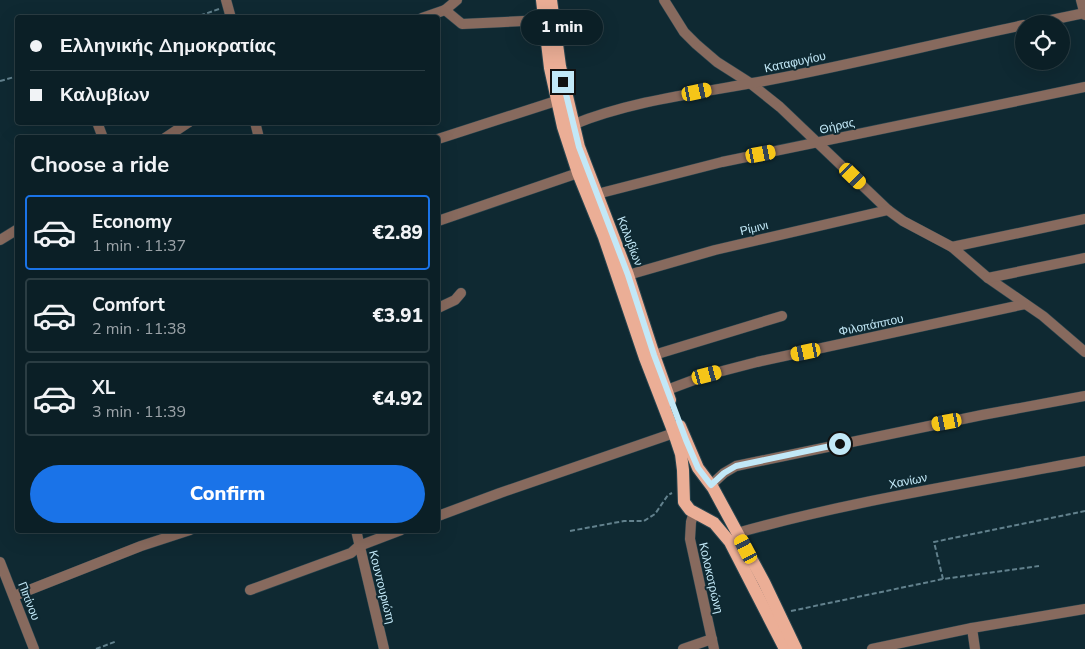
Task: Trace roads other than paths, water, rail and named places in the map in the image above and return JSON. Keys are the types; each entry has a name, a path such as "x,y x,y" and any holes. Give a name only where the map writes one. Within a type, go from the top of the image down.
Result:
{"main road":[{"name":"Καλυβίων","path":"542,0 556,101 578,173 604,238 648,366 681,454 683,494"},
{"name":"Καλυβίων","path":"551,0 560,66 572,124 628,275 667,390 698,468 712,488 737,533 796,649"},
{"path":"696,512 707,511 714,504 712,488 704,481 694,481 690,484 683,494 686,506 714,523 730,542 786,649"}],"street":[{"path":"431,15 445,10 457,0"},
{"path":"664,0 684,32 690,38 717,62 750,83 780,107 888,210 952,247 988,278 1043,316 1085,352"},
{"path":"1070,17 1085,14 1081,0"},
{"path":"445,10 462,24 544,20"},
{"name":"Καταφυγίου","path":"572,124 592,117 653,102 868,60 1015,27"},
{"name":"Θήρας","path":"597,194 722,162 1085,88"},
{"path":"440,138 556,101"},
{"path":"170,135 184,125"},
{"path":"440,220 578,173"},
{"name":"Ρίμινι","path":"628,275 715,250 888,210"},
{"path":"952,247 1085,219"},
{"path":"0,240 15,232"},
{"path":"988,278 1085,258"},
{"path":"440,307 455,300 461,293"},
{"name":"Φιλοπάππου","path":"667,390 707,375 757,362 1025,304"},
{"path":"654,355 782,316"},
{"path":"712,488 724,473 736,466 982,415 1085,396"},
{"path":"440,515 674,433"},
{"name":"Χανίων","path":"737,533 785,519 855,504 1085,461"},
{"name":"Κολοκοτρώνη","path":"696,512 691,522 690,539 713,644"},
{"path":"14,596 142,546 181,533"},
{"name":"Κουντουριώτη","path":"357,533 384,649"},
{"path":"250,590 351,554 359,546 393,533"},
{"name":"Πιπίνου","path":"0,562 34,649"},
{"path":"872,649 972,628 1085,609"},
{"path":"972,628 975,649"},
{"path":"683,649 713,644"}]}
